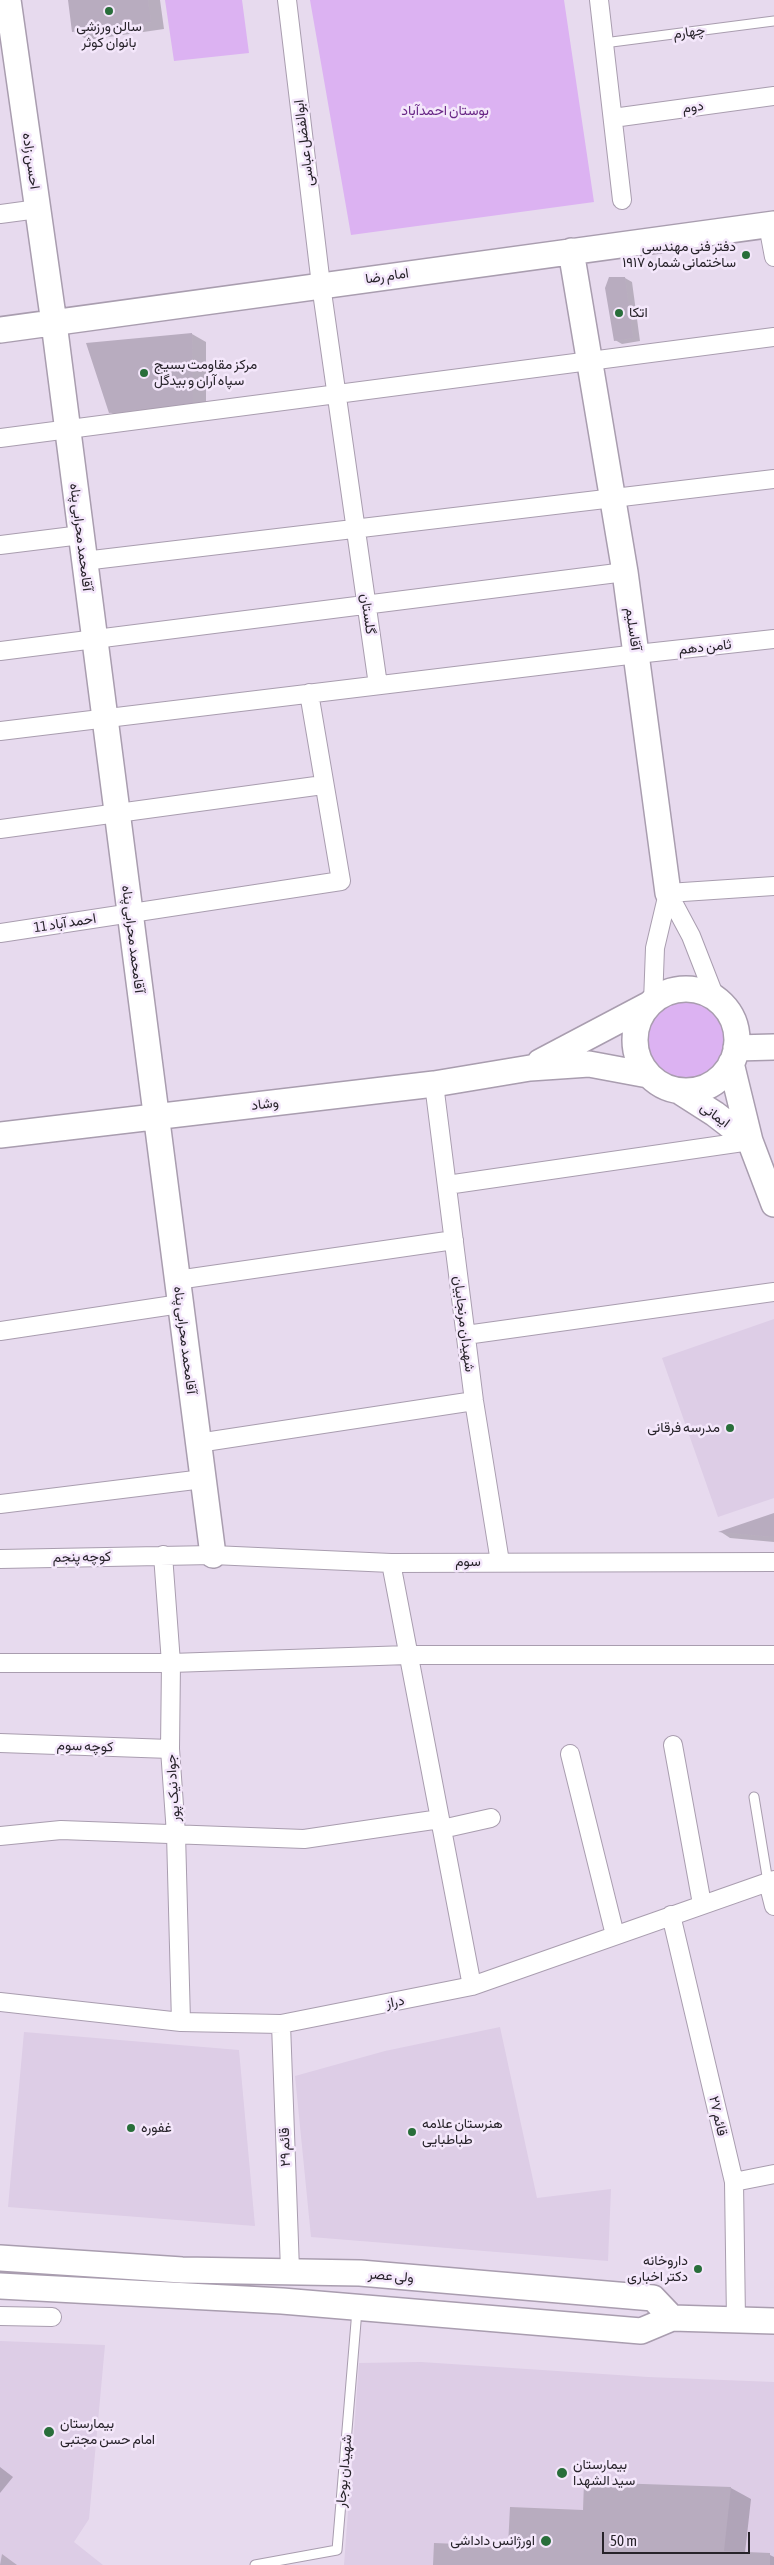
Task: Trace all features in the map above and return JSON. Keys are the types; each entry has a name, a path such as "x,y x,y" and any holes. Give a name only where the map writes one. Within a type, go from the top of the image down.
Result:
{"street":[{"name":"احسن زاده","path":"8,0 6,35 38,209 54,322"},
{"name":"ابوالفضل عباسی","path":"287,0 321,285"},
{"path":"599,0 622,200"},
{"name":"دوم","path":"613,118 774,96"},
{"path":"0,214 38,209"},
{"name":"امام رضا","path":"0,330 771,224"},
{"path":"771,224 774,257"},
{"name":"آقاسلیم","path":"571,251 625,572 668,893 691,936 716,1000"},
{"name":"گلستان","path":"321,285 378,685"},
{"name":"آقامحمد محرابی پناه","path":"54,322 213,1555"},
{"path":"0,438 774,337"},
{"path":"84,561 774,479"},
{"path":"0,545 81,535"},
{"path":"0,651 625,572"},
{"name":"ثامن دهم","path":"637,654 774,640"},
{"path":"0,731 637,654"},
{"path":"0,829 323,785 309,693"},
{"name":"احمد آباد 11","path":"0,933 340,881 323,785"},
{"path":"530,1068 651,1004 678,989 694,990 716,1000 722,1005 732,1018 736,1033 734,1056 722,1076 709,1086 695,1090 679,1091 658,1083 640,1065 635,1049 635,1033 640,1018 651,1004 656,948 668,893 774,886"},
{"path":"734,1056 774,1047"},
{"name":"ایمانی","path":"734,1056 750,1141 770,1179 774,1204"},
{"path":"530,1068 589,1064 648,1075"},
{"name":"وشاد","path":"0,1135 434,1084 530,1068"},
{"name":"شهیدان مرنجابیان","path":"434,1084 474,1401 500,1562"},
{"name":"ایمانی","path":"679,1091 715,1114 750,1141"},
{"path":"447,1185 750,1141"},
{"path":"177,1280 454,1240"},
{"path":"466,1335 774,1292"},
{"path":"0,1332 180,1304"},
{"path":"198,1443 474,1401"},
{"path":"0,1504 203,1479"},
{"name":"سوم","path":"163,1555 213,1555 390,1563 774,1562"},
{"name":"کوچه پنجم","path":"0,1559 163,1555"},
{"name":"جواد نیک پور","path":"163,1555 171,1663 170,1749 176,1834 181,2022"},
{"path":"390,1563 472,1986"},
{"path":"0,1663 171,1663 408,1655 774,1655"},
{"name":"کوچه سوم","path":"0,1742 170,1749"},
{"path":"673,1745 702,1904"},
{"path":"570,1754 615,1935"},
{"path":"0,1836 61,1830 304,1839 491,1818"},
{"path":"771,1881 774,1906"},
{"name":"دراز","path":"0,2002 181,2022 280,2024 472,1986 671,1914 771,1881"},
{"name":"قائم ۲۷","path":"671,1914 734,2182 736,2320"},
{"name":"قائم ۲۹","path":"280,2024 290,2270"},
{"path":"734,2182 774,2174"},
{"name":"ولی عصر","path":"0,2258 182,2270 290,2270 360,2273 653,2298 672,2318"},
{"path":"0,2286 186,2294 641,2331 672,2318 774,2321"},
{"path":"0,2316 52,2317"}],"lane":[{"name":"چهارم","path":"604,43 774,21"},
{"path":"754,1797 771,1881"},
{"name":"شهیدان بوجار","path":"255,2565 337,2550 357,2308"}],"shaded area":[{"name":"مدرسه فرقانی","path":"774,1319 774,1498 718,1517 662,1358"},
{"name":"هنرستان علامه طباطبایی","path":"500,2027 537,2198 611,2189 608,2261 311,2237 295,2076 385,2051"},
{"name":"غفوره","path":"24,2032 239,2050 255,2226 8,2207"},
{"name":"بیمارستان امام حسن مجتبی","path":"0,2341 105,2345 89,2519 74,2542 103,2565 0,2565"},
{"name":"بیمارستان سید الشهدا","path":"421,2362 648,2377 774,2382 774,2565 344,2565 359,2363"}],"green space":[{"path":"165,0 242,0 249,53 174,61"},
{"name":"بوستان احمدآباد","path":"310,0 564,0 594,202 351,235"},
{"path":"678,998 698,999 709,1004 724,1018 729,1029 730,1042 725,1065 716,1077 704,1084 690,1086 677,1084 664,1078 653,1069 645,1057 642,1037 653,1002 664,1004"}],"building":[{"name":"سالن ورزشی بانوان کوثر","path":"68,0 148,0 151,22 72,32"},
{"name":"اتکا","path":"609,277 625,277 633,338 614,341 605,288"},
{"name":"مرکز مقاومت بسیج سپاه آران و بیدگل","path":"192,333 193,403 109,413 86,343"},
{"path":"774,1513 774,1537 718,1532"},
{"path":"584,2482 731,2487 724,2551 770,2553 770,2565 433,2565 434,2543 508,2546 510,2507 583,2510"},
{"path":"2,2554 17,2565 0,2565"}],"place":[{"name":"سالن ورزشی بانوان کوثر","path":"109,11"},
{"name":"دفتر فنی مهندسی ساختمانی شماره ۱۹۱۷","path":"746,255"},
{"name":"اتکا","path":"619,313"},
{"name":"مرکز مقاومت بسیج سپاه آران و بیدگل","path":"144,373"},
{"name":"مدرسه فرقانی","path":"730,1428"},
{"name":"غفوره","path":"131,2128"},
{"name":"هنرستان علامه طباطبایی","path":"412,2132"},
{"name":"داروخانه دکتر اخباری","path":"698,2269"},
{"name":"بیمارستان امام حسن مجتبی","path":"49,2432"},
{"name":"بیمارستان سید الشهدا","path":"562,2473"},
{"name":"اورژانس داداشی","path":"546,2541"}]}
